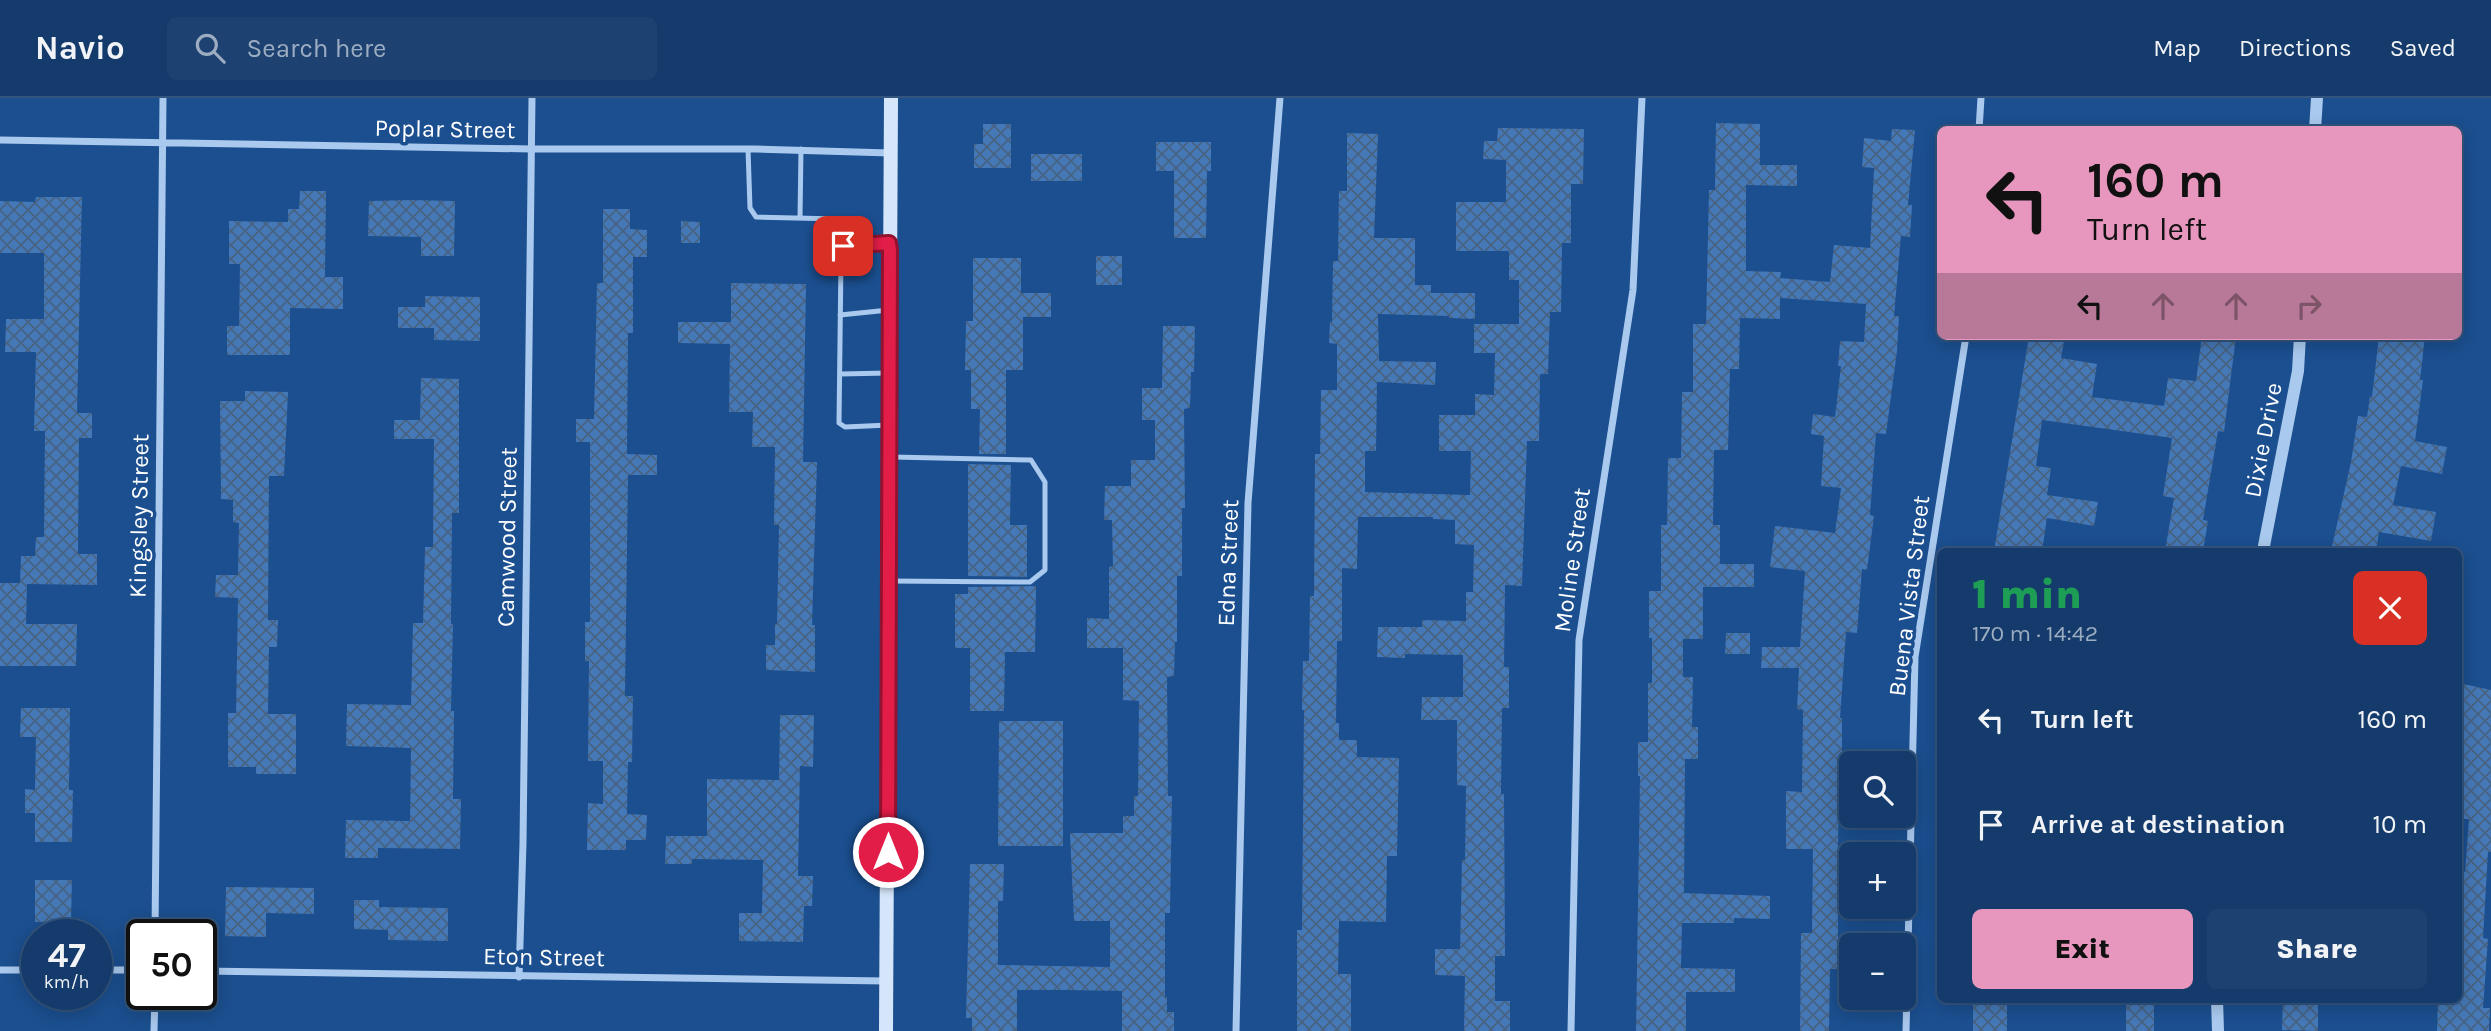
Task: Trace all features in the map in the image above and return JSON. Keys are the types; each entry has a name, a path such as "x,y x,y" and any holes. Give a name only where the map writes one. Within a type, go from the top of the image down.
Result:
{"main road":[{"path":"886,1031 891,98"}],"street":[{"name":"Kingsley Street","path":"155,919 163,98"},
{"name":"Camwood Street","path":"519,976 532,98"},
{"name":"Edna Street","path":"1237,1031 1248,503 1280,98"},
{"name":"Moline Street","path":"1571,1031 1579,640 1633,290 1642,98"},
{"path":"1979,126 1981,98"},
{"path":"2315,126 2317,98"},
{"name":"Poplar Street","path":"0,140 890,152"},
{"name":"Buena Vista Street","path":"1906,1031 1906,936 1915,657 1965,340"},
{"name":"Dixie Drive","path":"2264,548 2298,371 2300,340"},
{"path":"0,970 21,970"},
{"name":"Eton Street","path":"217,971 886,981"},
{"path":"2217,1003 2218,1031"},
{"path":"154,1031 155,1010"}],"lane":[{"path":"748,149 750,208 756,217 839,219 844,222 839,423 845,427 889,425"},
{"path":"800,218 801,149"},
{"path":"843,246 889,243"},
{"path":"840,315 889,310"},
{"path":"839,374 889,373"},
{"path":"889,457 1031,460 1045,482 1045,570 1030,582 889,581"}],"building":[{"path":"1716,123 1760,124 1760,165 1797,165 1797,186 1746,185 1746,271 1781,272 1780,278 1830,282 1834,245 1870,248 1874,168 1862,167 1864,138 1891,141 1892,129 1915,130 1908,205 1912,205 1910,237 1901,236 1894,316 1899,316 1897,351 1886,434 1876,433 1870,515 1874,516 1867,570 1862,569 1857,633 1846,632 1840,718 1842,751 1839,751 1838,969 1830,969 1829,1031 1800,1031 1801,933 1812,933 1813,849 1786,849 1786,791 1802,792 1803,710 1797,709 1799,668 1761,668 1762,647 1800,647 1805,571 1770,567 1775,526 1835,533 1841,488 1821,486 1824,436 1811,434 1813,414 1835,417 1841,366 1838,366 1840,341 1864,342 1866,304 1780,298 1780,319 1740,318 1739,369 1730,369 1728,450 1714,450 1713,525 1720,525 1720,564 1754,564 1754,587 1703,587 1703,639 1683,639 1683,677 1693,677 1692,727 1698,727 1698,759 1685,759 1684,893 1770,896 1770,919 1734,918 1734,923 1682,923 1681,968 1735,969 1735,992 1686,992 1686,1031 1636,1031 1640,776 1638,742 1648,742 1648,683 1652,683 1649,591 1661,591 1661,525 1667,525 1668,458 1681,458 1682,392 1693,392 1693,324 1706,324 1709,190 1715,190"},
{"path":"983,124 1011,124 1011,168 974,168 974,144 983,144"},
{"path":"1498,128 1584,129 1583,184 1571,184 1571,243 1562,243 1561,312 1550,312 1548,374 1540,374 1539,441 1527,441 1522,586 1505,585 1504,667 1509,667 1509,708 1502,708 1501,794 1504,794 1505,956 1495,956 1495,1001 1510,1001 1510,1031 1464,1031 1465,976 1435,975 1435,949 1460,949 1466,786 1457,785 1457,720 1421,720 1422,697 1463,697 1463,655 1405,654 1405,658 1377,657 1378,627 1422,627 1422,620 1466,621 1466,592 1473,592 1474,545 1455,544 1455,520 1433,517 1358,517 1357,569 1342,568 1342,641 1337,641 1336,723 1339,723 1339,740 1357,740 1357,757 1399,758 1397,856 1387,856 1386,922 1339,921 1338,974 1351,974 1351,1031 1297,1031 1297,930 1302,930 1303,661 1309,661 1310,596 1314,596 1315,454 1320,454 1321,390 1337,390 1337,344 1329,343 1333,261 1338,261 1339,191 1347,191 1347,133 1378,134 1374,238 1415,238 1415,285 1431,285 1431,293 1475,293 1475,319 1378,314 1379,361 1436,362 1435,385 1377,382 1376,451 1365,451 1365,492 1470,495 1471,451 1439,451 1439,415 1475,415 1475,394 1494,395 1495,353 1474,353 1474,324 1519,324 1519,280 1509,280 1509,251 1456,251 1456,202 1506,202 1506,160 1483,159 1484,141 1497,141"},
{"path":"1156,142 1211,142 1211,171 1207,171 1206,238 1174,238 1174,171 1156,171"},
{"path":"1031,154 1082,154 1082,181 1031,181"},
{"path":"300,191 326,191 325,277 343,277 343,309 290,308 290,355 227,355 227,326 239,326 240,264 229,264 229,221 288,222 288,209 299,209"},
{"path":"36,197 82,197 77,413 92,413 92,438 79,438 78,554 97,554 97,585 27,584 26,624 77,624 76,666 0,666 0,583 20,583 21,556 35,556 36,537 44,537 45,431 34,431 36,352 5,352 6,319 44,319 44,253 0,253 0,201 35,202"},
{"path":"369,201 455,201 454,256 421,256 421,237 368,236"},
{"path":"603,209 630,209 630,229 647,230 647,257 633,257 633,333 628,333 627,454 657,455 657,475 628,475 625,696 633,696 632,762 628,762 627,814 647,815 646,840 626,840 626,850 587,850 588,803 603,804 603,761 588,761 589,661 585,661 585,622 590,622 590,442 576,442 576,419 594,419 597,283 603,283"},
{"path":"681,221 700,222 700,243 681,243"},
{"path":"1096,256 1122,256 1122,285 1096,285"},
{"path":"973,258 1021,258 1021,293 1051,293 1051,317 1023,317 1023,370 1006,370 1006,454 979,454 980,409 971,409 971,370 965,370 966,321 973,321"},
{"path":"731,283 806,284 803,462 817,462 812,625 815,625 815,672 766,670 766,645 775,645 777,624 779,525 774,525 775,447 752,447 753,412 729,412 730,344 678,343 678,322 731,322"},
{"path":"425,296 480,297 480,341 434,340 434,328 398,328 398,307 425,307"},
{"path":"1163,326 1195,326 1190,408 1184,409 1185,508 1182,508 1182,576 1177,576 1177,642 1174,676 1167,677 1168,796 1172,796 1170,913 1165,913 1165,997 1167,1012 1174,1012 1174,1031 1122,1031 1122,991 1017,990 1017,1031 972,1031 972,1018 966,1018 970,864 1004,864 1003,901 998,901 998,965 1110,967 1110,921 1074,921 1070,833 1123,833 1123,816 1134,816 1134,796 1138,796 1139,701 1123,700 1123,648 1087,648 1087,618 1109,619 1109,567 1113,566 1112,520 1104,520 1105,486 1131,486 1131,460 1155,460 1155,420 1142,420 1142,388 1162,388"},
{"path":"2028,340 2064,340 2061,358 2097,364 2092,397 2164,406 2168,378 2196,381 2201,340 2236,340 2224,432 2218,431 2203,520 2208,521 2204,548 2166,548 2174,498 2163,496 2172,438 2042,420 2036,466 2051,468 2047,495 2098,502 2094,526 2047,518 2042,548 1994,548"},
{"path":"2379,340 2425,340 2420,380 2423,380 2415,441 2447,447 2442,474 2401,466 2393,505 2436,512 2431,541 2379,532 2376,548 2332,548 2351,462 2358,416 2367,417 2370,396 2372,397"},
{"path":"421,378 459,379 459,513 452,513 451,711 454,711 453,799 461,799 460,849 378,848 378,858 345,858 346,820 410,821 411,748 346,746 347,704 411,705 413,623 423,623 425,547 433,547 434,439 394,439 394,420 420,420"},
{"path":"245,391 288,392 284,476 269,476 268,620 278,620 277,647 269,647 268,714 296,714 296,774 256,774 256,767 228,767 228,713 236,713 238,598 215,597 216,575 238,575 239,523 233,522 233,500 221,499 220,401 245,401"},
{"path":"968,464 1011,465 1010,525 1027,525 1027,577 968,576"},
{"path":"1036,586 1035,652 1005,652 1004,711 970,711 970,648 955,648 955,594 968,594 968,587"},
{"path":"1726,633 1750,633 1750,654 1725,654"},
{"path":"2462,684 2491,690 2491,852 2488,852 2483,938 2488,939 2483,1008 2490,1008 2489,1031 2437,1031 2438,1003 2462,1003 2462,872 2465,872 2469,819 2462,819"},
{"path":"21,708 70,708 69,790 73,790 72,842 35,842 35,813 25,813 25,789 35,790 36,737 20,737"},
{"path":"780,715 814,715 813,767 800,766 798,876 813,876 812,906 804,906 803,942 739,941 739,913 762,913 763,860 692,859 692,864 665,864 666,836 707,836 707,779 779,780"},
{"path":"999,721 1063,721 1063,846 998,846"},
{"path":"35,880 72,880 71,919 35,919"},
{"path":"226,887 314,888 314,914 266,913 266,937 225,936"},
{"path":"354,900 379,900 379,907 448,908 448,941 388,940 388,930 354,929"},
{"path":"1973,1003 2007,1003 2007,1031 1973,1031"},
{"path":"2126,1003 2154,1003 2154,1031 2126,1031"},
{"path":"2283,1003 2318,1003 2318,1031 2282,1030"}],"route":[{"path":"843,246 889,243 890,250 888,852"}]}
